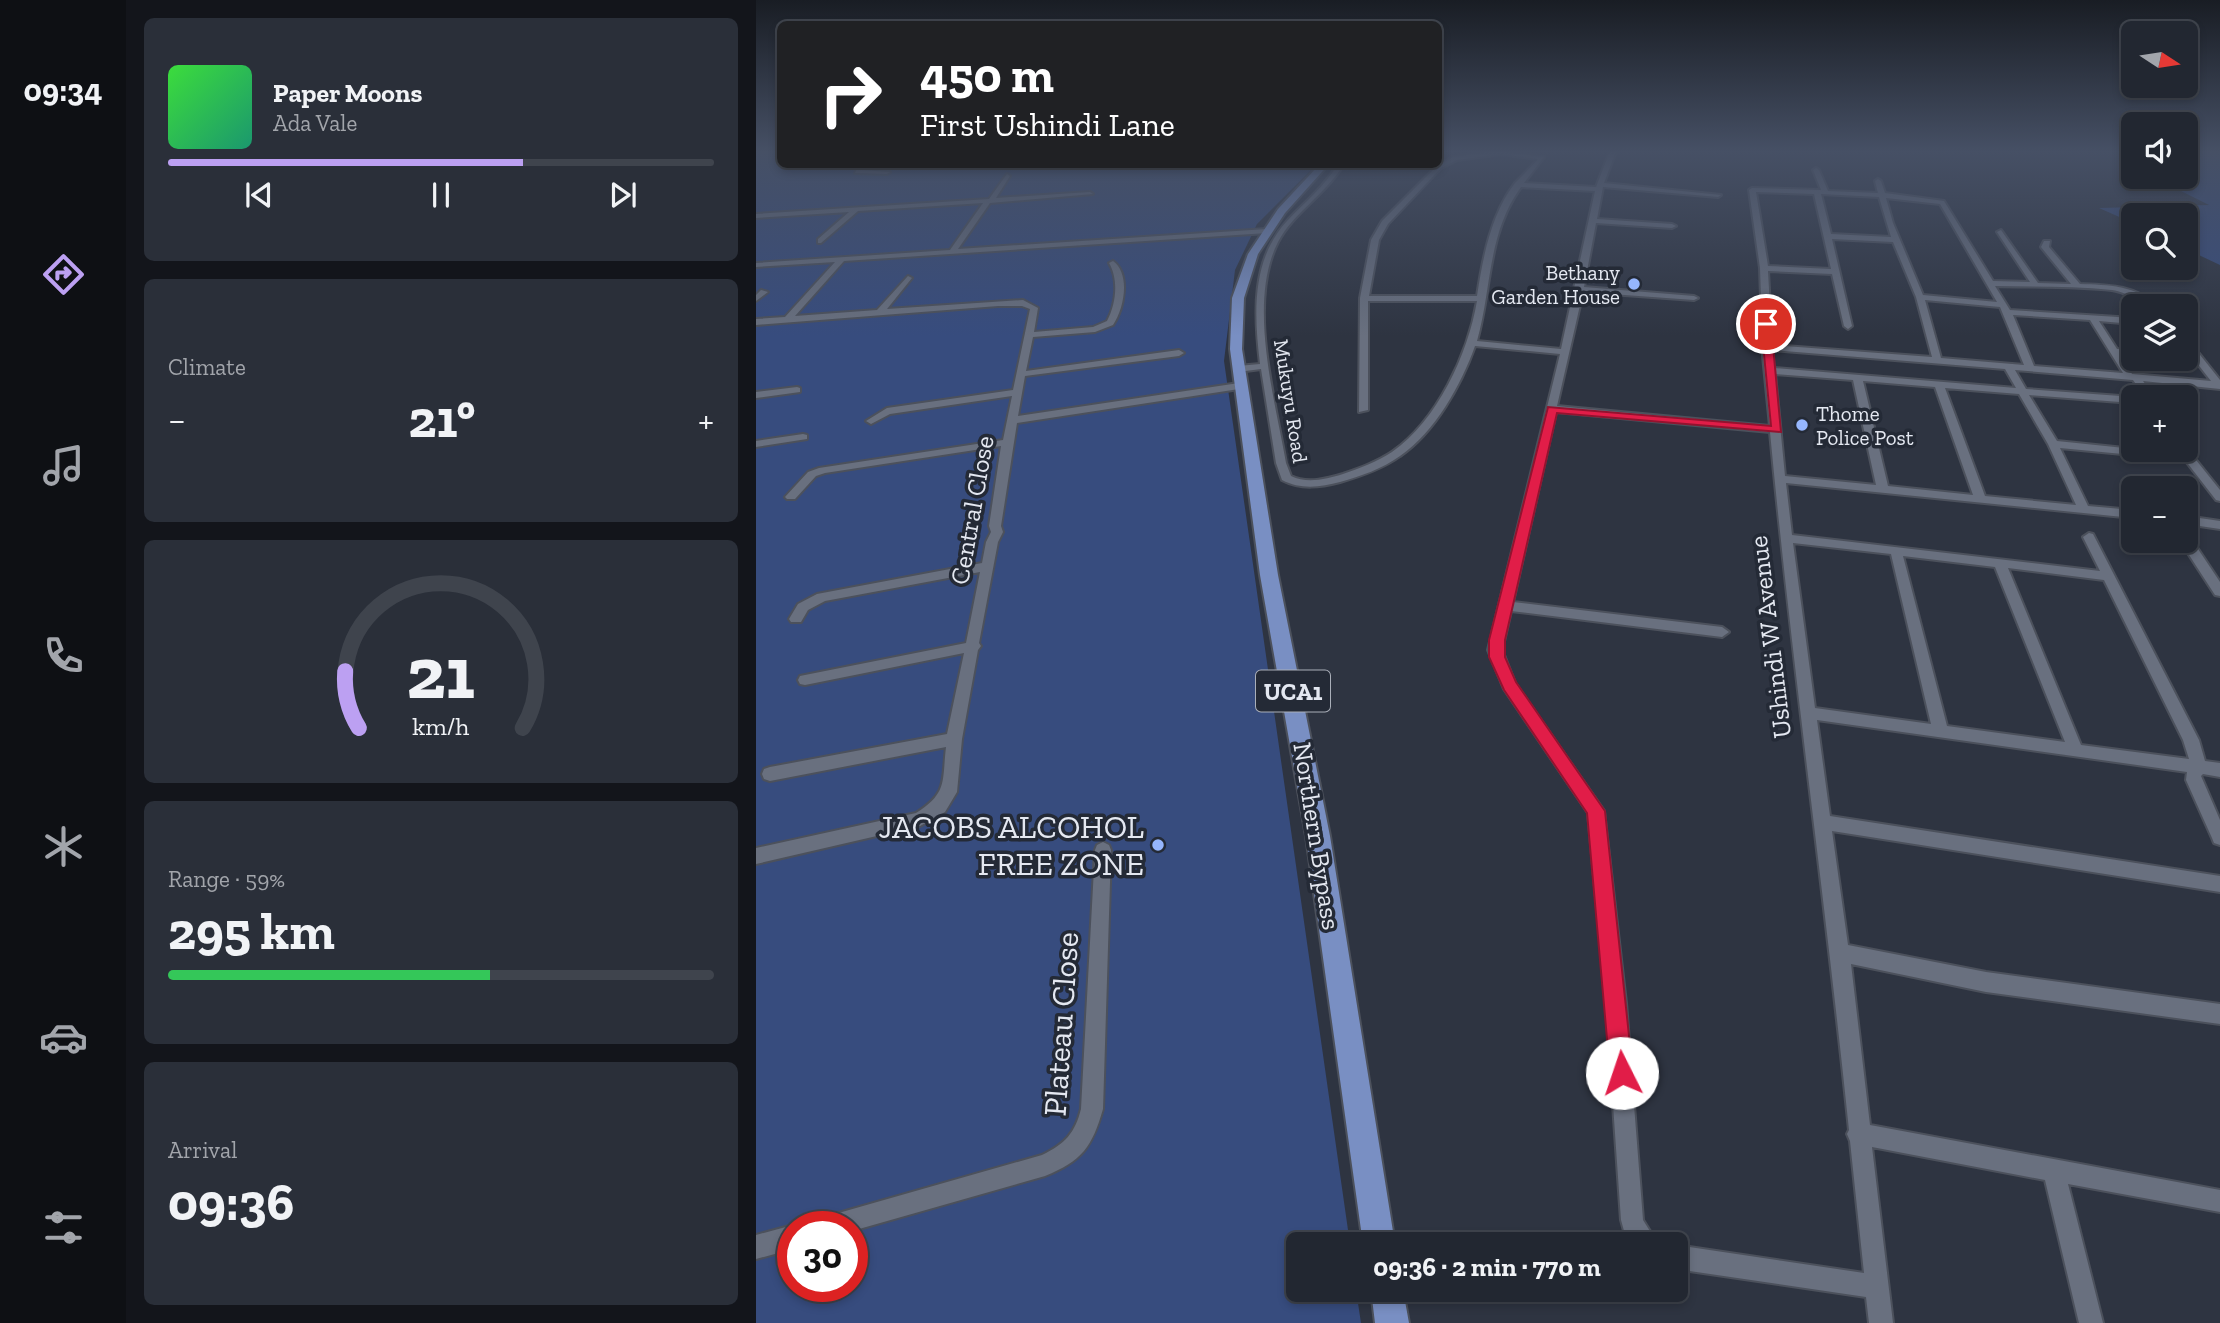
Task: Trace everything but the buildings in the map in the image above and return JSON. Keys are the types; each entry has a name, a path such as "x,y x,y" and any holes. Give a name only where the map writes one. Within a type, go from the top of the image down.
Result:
{"main road":[{"name":"Northern Bypass","path":"1286,213 1253,254 1250,286 1235,322 1239,377 1269,575 1318,836 1377,1232"},
{"path":"1389,1302 1392,1323"}],"street":[{"path":"756,216 810,213"},
{"path":"821,241 852,213"},
{"path":"953,251 981,213"},
{"path":"756,265 1275,226 1292,213"},
{"path":"1363,410 1364,298 1379,232 1397,213"},
{"name":"Mukuyu Road","path":"1250,286 1284,474 1292,481 1306,483 1340,478 1369,469 1417,439 1459,374 1472,343 1492,237 1504,213"},
{"path":"1595,213 1495,650 1500,668 1596,811 1616,1003 1632,1220 1636,1232"},
{"name":"Ushindi W Avenue","path":"1755,213 1764,268 1770,371 1787,538 1840,953 1881,1323"},
{"path":"1823,213 1826,236 1848,326"},
{"path":"1888,213 1920,296 1937,359"},
{"name":"Ushindi W Avenue","path":"1948,213 1990,283"},
{"path":"1594,221 1672,226"},
{"path":"2001,232 2036,285"},
{"path":"1826,236 1896,240"},
{"path":"2047,243 2045,247 2078,287"},
{"path":"788,319 842,259"},
{"path":"1030,335 1095,329 1110,323 1116,313 1119,277 1113,263"},
{"path":"1764,268 1836,272"},
{"path":"879,313 908,278"},
{"path":"1990,283 2078,287 2135,294"},
{"path":"1990,283 2005,308 2030,368"},
{"path":"1580,289 1694,298"},
{"path":"756,299 764,292"},
{"path":"1920,296 2121,320"},
{"path":"1364,298 1481,299"},
{"name":"Central Close","path":"756,322 1023,303 1034,308 1008,442 995,526 997,532 954,739 949,792 939,807 925,817 756,856"},
{"path":"2093,319 2140,385"},
{"path":"1472,343 1564,352"},
{"path":"1768,347 1937,359 2220,386"},
{"path":"2114,352 2121,352"},
{"path":"1022,374 1179,353"},
{"path":"2198,358 2220,386"},
{"path":"1013,420 1239,377 1265,366"},
{"path":"2008,366 2053,444 2083,508"},
{"path":"1770,371 2121,399"},
{"path":"1857,378 1883,489"},
{"path":"1938,384 1982,500"},
{"path":"756,395 797,390"},
{"path":"875,408 1018,390"},
{"path":"871,421 887,411 1018,390"},
{"path":"1552,409 1777,430"},
{"path":"756,444 803,438"},
{"path":"791,497 812,474 822,470 1008,442"},
{"path":"2053,444 2121,449"},
{"path":"2193,462 2220,498"},
{"path":"1781,479 2121,513"},
{"path":"2198,522 2220,525"},
{"path":"2089,537 2191,740 2199,768"},
{"path":"1787,538 2108,576"},
{"path":"1896,551 1941,733"},
{"path":"2196,553 2215,577 2220,592"},
{"path":"2000,564 2076,750"},
{"path":"796,619 803,607 822,597 988,566"},
{"path":"1507,606 1722,632"},
{"path":"805,680 974,646"},
{"path":"1808,713 2220,770"},
{"path":"770,774 954,739"},
{"path":"2199,768 2193,775 2194,780 2220,838"},
{"path":"1822,821 2220,884"},
{"name":"Plateau Close","path":"868,1214 1045,1165 1068,1154 1082,1142 1092,1109 1103,850"},
{"path":"1840,953 1986,982 2220,1014"},
{"path":"1858,1134 2220,1201"},
{"path":"2054,1172 2091,1323"},
{"path":"756,1247 777,1241"},
{"path":"1688,1259 1876,1287"}],"shaded area":[{"path":"756,213 1268,213 1257,224 1235,270 1224,361 1348,1232 1286,1232 1286,1302 1358,1302 1361,1323 756,1323"},
{"path":"2198,213 2220,213 2220,265 2198,255"}],"place":[{"name":"Bethany Garden House","path":"1634,284"},
{"name":"Thome Police Post","path":"1802,425"},
{"name":"JACOBS ALCOHOL FREE ZONE","path":"1158,845"}],"route":[{"path":"1622,1073 1596,811 1509,685 1495,650 1552,409 1777,430 1766,324"}]}
